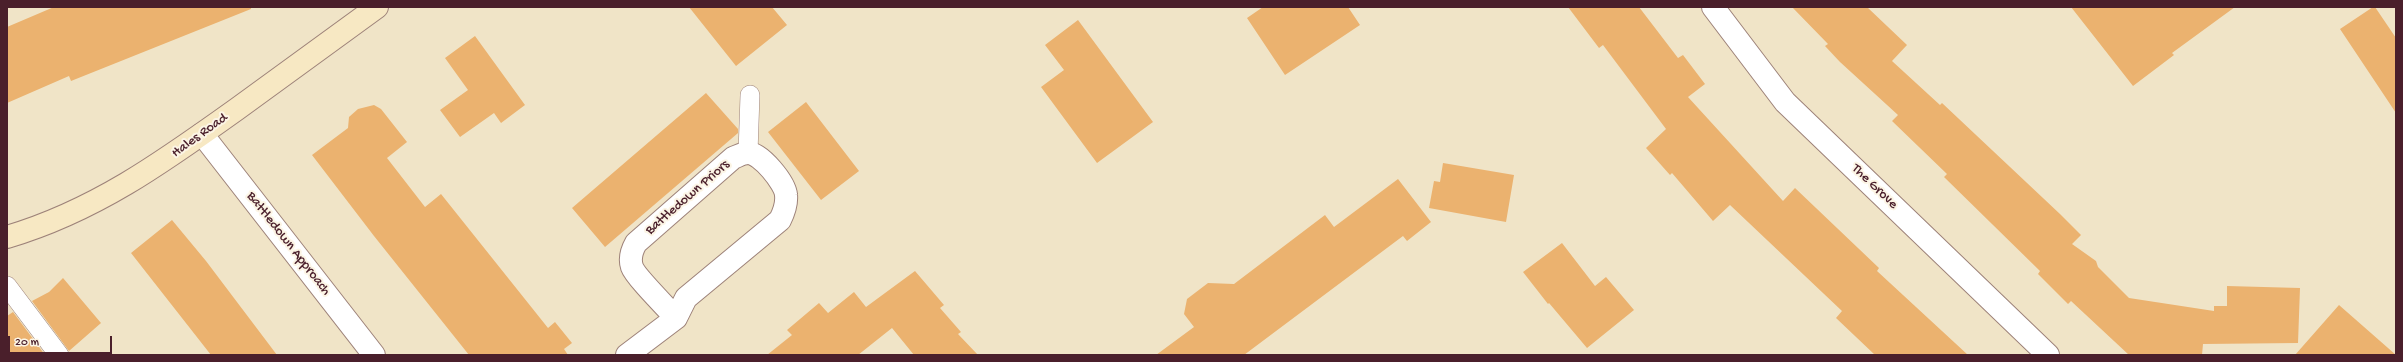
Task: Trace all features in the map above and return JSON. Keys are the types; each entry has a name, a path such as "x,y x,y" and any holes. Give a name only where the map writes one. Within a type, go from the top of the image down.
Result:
{"main road":[{"name":"Hales Road","path":"7,237 74,212 119,190 162,163 377,7"}],"street":[{"name":"The Grove","path":"1713,7 1785,102 2048,355"},
{"name":"Battledown Approach","path":"202,134 374,355"},
{"path":"627,355 676,318 686,298 780,220 784,211 786,195 784,187 762,160 748,153"},
{"name":"Battledown Priors","path":"676,318 635,273 631,259 632,250 636,243 733,158 748,153"}],"lane":[{"path":"748,153 750,95"},
{"path":"7,286 60,355"}],"building":[{"path":"54,7 251,7 251,9 71,81 69,76 7,103 7,27"},
{"path":"689,7 772,7 787,25 736,66"},
{"path":"1263,7 1348,7 1360,25 1285,75 1247,18"},
{"path":"1568,7 1639,7 1678,58 1683,55 1705,84 1688,97 1783,201 1795,188 1879,268 1877,271 1968,355 1875,355 1836,318 1842,311 1730,205 1713,221 1672,173 1670,175 1646,148 1666,129 1603,45 1599,48"},
{"path":"1792,7 1867,7 1907,45 1892,61 1940,105 1942,103 2081,235 2072,244 2096,261 2098,267 2129,298 2214,311 2214,306 2227,306 2227,286 2300,288 2298,343 2203,344 2202,355 2129,355 2071,301 2068,304 2038,274 2040,271 1944,177 1947,174 1892,121 1898,115 1840,62 1825,46 1828,44"},
{"path":"2071,7 2235,7 2172,53 2174,55 2133,86"},
{"path":"2375,7 2396,38 2396,113 2340,29"},
{"path":"1078,20 1153,122 1097,163 1041,87 1064,70 1045,45"},
{"path":"475,36 525,105 501,123 494,113 460,137 440,110 468,90 445,58"},
{"path":"706,93 738,129 738,133 605,247 572,208"},
{"path":"806,102 859,171 821,200 768,132"},
{"path":"374,105 381,109 407,142 387,158 425,207 441,194 548,328 555,322 572,343 564,349 568,355 469,355 374,236 312,155 348,128 349,117 358,109"},
{"path":"1443,163 1514,175 1506,222 1429,208 1434,181 1440,182"},
{"path":"1398,179 1431,222 1407,241 1403,236 1244,355 1156,355 1194,327 1184,314 1187,299 1208,283 1234,284 1325,215 1334,227"},
{"path":"172,220 206,261 277,355 211,355 131,253"},
{"path":"1562,243 1595,286 1606,277 1634,310 1587,348 1549,303 1548,304 1523,272"},
{"path":"915,271 944,305 940,308 961,332 958,334 978,355 914,355 892,328 858,355 767,355 792,335 787,330 819,303 828,313 854,292 866,307"},
{"path":"63,278 101,323 69,351 32,301 49,292"},
{"path":"2339,305 2396,355 2295,355"},
{"path":"13,312 45,355 7,355 7,316"}]}
